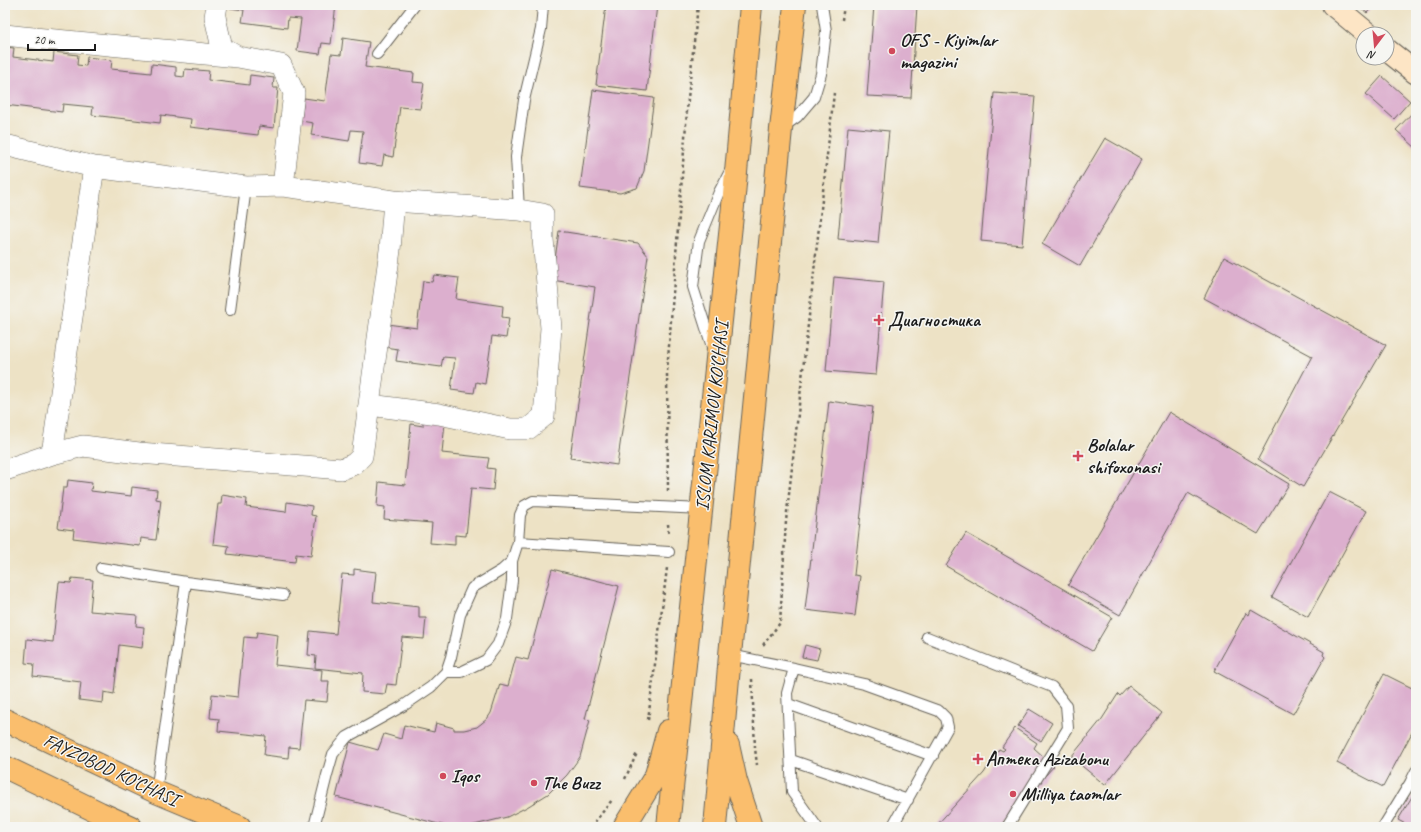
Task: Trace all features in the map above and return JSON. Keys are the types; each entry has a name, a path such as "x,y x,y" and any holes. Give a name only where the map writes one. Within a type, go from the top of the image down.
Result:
{"main road":[{"name":"ISLOM KARIMOV KO'CHASI","path":"668,827 717,362 751,5"},
{"path":"715,827 730,654 781,129 795,5"},
{"path":"624,827 656,775 685,670"},
{"name":"FAYZOBOD KO'CHASI","path":"5,720 156,792 240,827"},
{"path":"724,724 736,781 751,827"},
{"path":"5,767 132,827"}],"street":[{"path":"217,5 215,17 222,48 238,57"},
{"path":"1333,5 1358,26"},
{"path":"5,35 238,57 281,65 294,93 283,186"},
{"path":"1395,56 1416,73"},
{"path":"5,145 94,167 246,187 283,186 394,201 519,210 543,214 543,239 551,328 544,416 528,428 510,429 439,414 370,405"},
{"path":"52,454 94,167"},
{"path":"5,470 52,454 83,446 342,469 354,464 362,456 370,405 390,250 394,201"}],"lane":[{"path":"377,54 415,5"},
{"path":"519,210 516,157 524,100 541,29 543,5"},
{"path":"781,129 797,117 814,97 821,74 826,31 822,5"},
{"path":"717,362 693,287 699,241 719,192 738,153"},
{"path":"230,310 246,187"},
{"path":"446,672 461,672 486,660 498,644 507,619 512,581 512,561 518,542 520,515 524,506 533,501 702,509"},
{"path":"518,542 669,552"},
{"path":"314,827 333,754 347,737 403,706 431,687 446,672 451,657 460,615 472,588 502,570 512,561"},
{"path":"101,568 186,582 283,595"},
{"path":"156,792 186,582"},
{"path":"927,637 1052,687 1066,705 1068,728 1008,827"},
{"path":"730,654 864,684 939,711 946,718 948,727 892,827"},
{"path":"794,668 787,693 792,792 817,827"},
{"path":"788,704 933,756"},
{"path":"791,760 908,800"},
{"path":"1383,827 1416,771"}],"path":[{"path":"668,498 666,372 688,98 698,5"},
{"path":"842,28 844,5"},
{"path":"758,769 755,748 752,692 753,659 780,622 786,521 835,88"},
{"path":"647,725 669,552 668,521"},
{"path":"624,782 640,746"},
{"path":"591,827 616,796"}],"building":[{"path":"230,5 336,5 331,44 322,43 320,54 297,51 301,19 288,18 287,28 242,22 244,10 230,8"},
{"path":"606,5 657,5 647,91 596,85"},
{"name":"OFS - Kiyimlar magazini","path":"874,5 917,5 911,98 867,96"},
{"path":"1357,5 1374,5 1367,13"},
{"path":"343,38 369,42 365,67 414,73 413,82 424,83 420,109 400,107 393,157 384,155 382,166 359,163 363,131 351,130 349,141 311,135 313,123 301,121 304,98 325,101 331,54 341,55"},
{"path":"5,47 14,48 13,57 53,62 54,52 78,55 77,65 86,66 87,57 112,60 111,69 151,73 152,64 176,67 176,76 184,77 185,69 209,71 208,80 249,85 250,75 274,78 273,88 278,88 274,128 259,126 258,135 190,127 191,119 161,115 160,123 92,115 93,107 63,104 62,112 5,105"},
{"path":"1382,76 1410,101 1394,119 1366,94"},
{"path":"593,90 654,98 644,171 637,188 620,193 580,188"},
{"path":"994,93 1035,96 1022,245 981,241"},
{"path":"1416,109 1416,148 1396,130"},
{"path":"848,127 889,131 878,243 838,239"},
{"path":"1105,138 1142,159 1080,266 1042,244"},
{"path":"559,231 638,243 648,256 617,465 570,458 595,287 552,280"},
{"path":"1224,257 1386,345 1303,487 1258,459 1312,356 1204,298"},
{"path":"434,275 459,278 456,299 503,306 502,317 509,318 506,338 492,336 485,384 476,382 474,393 451,390 455,358 443,357 441,367 396,361 398,349 384,347 387,324 417,328 423,281 432,282"},
{"path":"834,277 884,282 876,375 826,371"},
{"path":"829,401 873,407 854,575 860,576 855,616 805,610"},
{"path":"1169,412 1289,484 1258,534 1188,493 1120,615 1068,585"},
{"path":"423,420 445,422 442,453 489,458 487,468 495,469 493,490 471,488 466,536 455,535 455,545 430,543 432,523 384,519 385,507 377,506 379,482 405,485 411,424 423,426"},
{"path":"68,480 92,483 91,491 131,496 132,487 157,490 156,499 161,500 156,540 141,538 140,546 73,538 74,530 58,528 63,488 67,488"},
{"path":"1329,492 1366,511 1308,617 1272,597"},
{"path":"222,495 247,499 246,507 286,512 287,502 312,506 311,515 316,516 311,556 296,554 295,562 227,554 229,546 213,544 218,504 221,504"},
{"path":"966,533 1112,617 1092,651 946,566"},
{"path":"354,569 376,572 373,602 419,607 419,618 426,618 424,639 402,637 396,685 387,684 385,694 362,692 363,673 315,668 316,656 308,655 310,631 336,634 342,574 354,575"},
{"path":"552,569 619,586 585,719 590,720 580,757 567,775 548,794 527,807 507,817 466,827 446,826 336,797 350,742 378,750 384,734 401,739 404,725 434,732 436,723 454,728 454,730 464,730 477,727 487,719 491,713 500,684 508,686 516,657 528,660"},
{"path":"72,578 93,580 90,611 137,615 136,626 144,627 142,648 119,645 114,694 104,692 103,703 79,700 81,682 33,676 34,664 25,663 27,639 53,642 59,582 71,583"},
{"path":"1251,610 1324,652 1323,655 1325,657 1293,714 1214,671 1246,613 1249,615"},
{"path":"257,632 278,635 275,665 322,670 321,681 329,681 327,702 304,700 299,748 289,747 288,758 264,755 266,736 218,731 219,719 210,718 212,694 238,697 244,637 256,638"},
{"path":"805,645 820,649 817,660 802,657"},
{"path":"1384,674 1416,690 1416,725 1383,787 1337,763"},
{"path":"1129,686 1162,713 1105,785 1071,757 1102,719 1118,694 1120,696"},
{"path":"1029,709 1052,723 1041,741 1018,726"},
{"path":"1015,728 1037,743 1034,748 1054,766 999,827 935,827 984,773 999,749 1003,751 1005,749 1002,747"},
{"path":"1416,790 1416,827 1411,827 1398,820"}],"place":[{"name":"OFS - Kiyimlar magazini","path":"892,51"},
{"name":"Диагностика","path":"879,320"},
{"name":"Bolalar shifoxonasi","path":"1078,456"},
{"name":"Аптека Azizabonu","path":"978,759"},
{"name":"Iqos","path":"443,776"},
{"name":"The Buzz","path":"534,783"},
{"name":"Milliya taomlar","path":"1013,794"}]}
